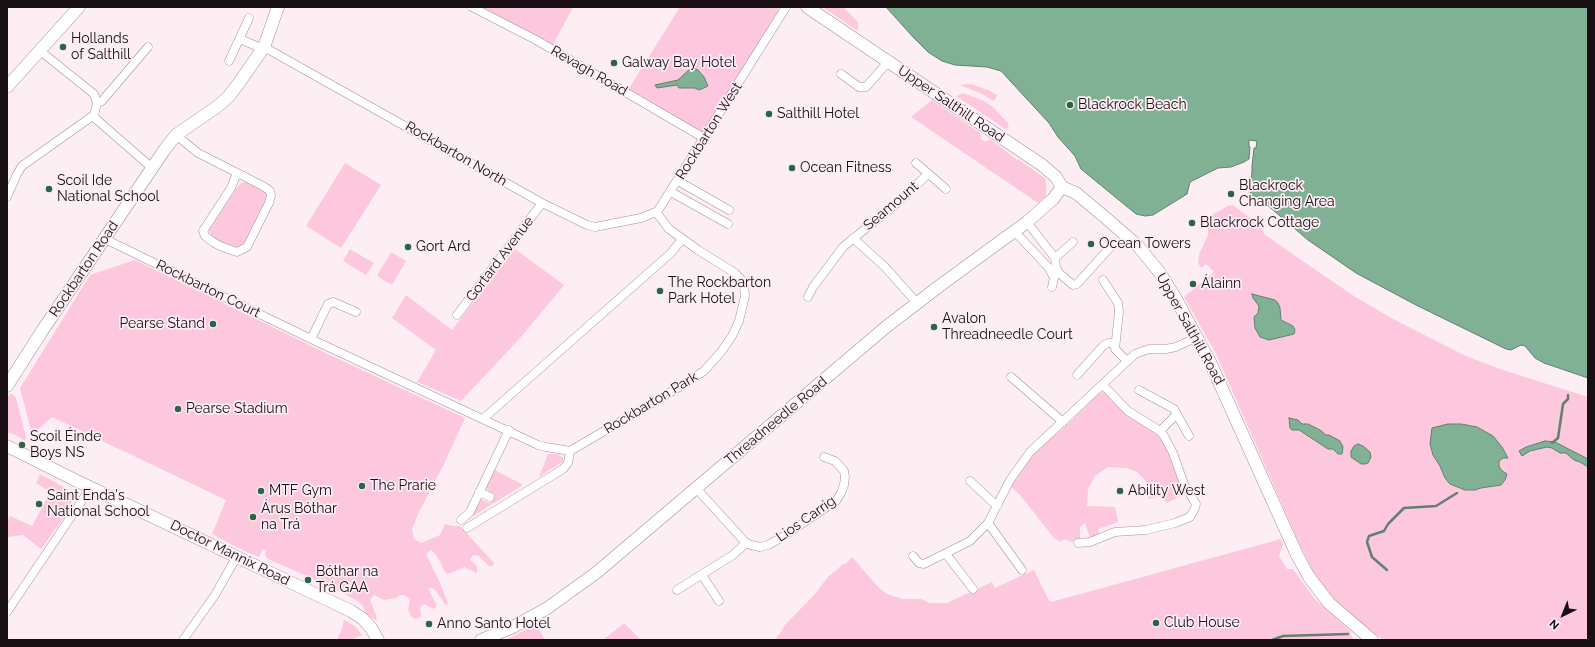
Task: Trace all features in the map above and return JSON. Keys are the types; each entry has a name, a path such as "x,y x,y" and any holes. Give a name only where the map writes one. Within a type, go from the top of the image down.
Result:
{"main road":[{"path":"7,87 79,7"},
{"name":"Rockbarton Road","path":"7,386 151,167 176,136 218,106 229,96 264,48 278,7"},
{"name":"Upper Salthill Road","path":"807,7 1042,165 1056,177 1062,187 1072,190 1081,196 1138,246 1147,256 1172,293 1197,337 1228,400 1290,541 1309,577 1329,603 1372,640"},
{"name":"Threadneedle Road","path":"481,640 515,626 546,609 574,590 917,303 1027,222 1053,199 1062,187"},
{"name":"Doctor Mannix Road","path":"7,446 359,616 371,628 378,640"}],"street":[{"name":"Revagh Road","path":"472,7 536,40 704,138"},
{"name":"Rockbarton West","path":"656,212 678,181 786,7"},
{"path":"229,61 250,18"},
{"name":"Rockbarton North","path":"240,39 264,48 542,203 587,225 595,227 642,218 656,212"},
{"path":"97,103 102,101 148,47"},
{"path":"7,197 22,166 94,115 97,103 96,98 90,90 39,50"},
{"path":"841,74 859,87 866,87 888,62"},
{"path":"94,115 98,121 151,167"},
{"path":"176,136 198,153 267,188 272,195 247,248 237,252 213,242 203,231 231,188 237,173"},
{"name":"Seamount","path":"916,163 946,189"},
{"name":"Seamount","path":"808,297 812,287 834,258 853,238 898,203 928,174"},
{"path":"678,181 729,210"},
{"path":"671,192 728,224"},
{"name":"Gortard Avenue","path":"457,315 542,203"},
{"name":"Rockbarton Park","path":"570,451 704,371 721,352 732,336 739,321 745,296 741,279 735,273 669,229 656,212"},
{"path":"1027,222 1055,258 1056,267 1059,273 1072,285 1077,284 1114,243"},
{"path":"1014,231 1049,268 1054,278 1052,287"},
{"name":"Seamount","path":"853,238 885,267 917,303"},
{"name":"Rockbarton Court","path":"105,239 311,339 470,413 484,418"},
{"path":"466,528 563,469 568,463 570,451 546,447 484,418 671,253 682,239"},
{"path":"1055,258 1072,242"},
{"path":"1103,280 1118,303 1119,308 1115,348 1127,361"},
{"path":"311,339 328,304 333,302 356,312"},
{"path":"913,556 922,564 946,554 970,541 988,523 1024,458 1036,444 1063,422 1127,361 1140,352 1176,347 1197,337"},
{"path":"1077,375 1102,346 1108,343 1115,343"},
{"path":"1011,377 1063,422"},
{"path":"1078,543 1090,542 1115,532 1146,530 1185,520 1194,513 1196,504 1184,484 1173,454 1160,431 1128,411 1102,385"},
{"path":"1139,390 1170,405 1174,409 1189,436"},
{"path":"1160,431 1177,414"},
{"path":"461,520 470,512 509,430"},
{"name":"Lios Carrig","path":"746,543 760,547 768,545 836,501 844,485 844,471 836,461 824,457"},
{"path":"970,481 997,506"},
{"path":"7,612 91,487"},
{"path":"677,590 738,552 746,543 696,488"},
{"path":"479,492 490,497"},
{"path":"988,523 1022,570"},
{"path":"946,554 972,589"},
{"path":"183,640 215,596 237,556"},
{"path":"702,575 719,600"}],"shaded area":[{"path":"481,7 573,7 553,45"},
{"path":"680,7 779,7 703,135 628,90"},
{"path":"822,7 843,7 858,22 858,31"},
{"path":"886,7 1588,7 1588,378 1544,363 1535,358 1525,346 1521,345 1511,350 1506,349 1416,305 1356,273 1308,240 1266,204 1250,194 1254,148 1256,148 1257,141 1249,140 1249,159 1231,167 1218,168 1190,182 1187,194 1153,215 1145,216 1136,214 1081,169 1075,156 1058,137 1049,123 1001,71 987,67 955,65 942,61 928,52"},
{"path":"692,67 698,70 704,77 708,86 699,90 695,88 679,88 677,85 657,88 655,85 678,80"},
{"path":"971,84 997,95 994,101 982,94 960,85"},
{"path":"963,93 982,100 992,106 1009,125 1007,130 956,96"},
{"path":"932,100 980,133 981,139 985,142 990,139 1017,160 1018,159 1046,179 1046,196 1038,203 911,117"},
{"path":"345,163 381,185 341,248 306,226"},
{"path":"246,182 265,192 267,200 244,245 235,248 216,240 211,235 209,230 236,189 241,183"},
{"path":"1233,205 1254,221 1264,232 1263,233 1291,253 1354,296 1393,319 1466,356 1500,369 1588,397 1588,640 1383,640 1355,618 1329,594 1313,571 1299,543 1216,354 1184,297 1214,272 1206,264 1201,268 1198,263 1199,254 1208,235 1208,217 1228,206"},
{"path":"350,249 374,263 366,275 343,261"},
{"path":"515,249 564,285 520,338 461,401 417,382 436,350 392,318 406,295 452,330"},
{"path":"391,252 406,261 392,285 377,276"},
{"name":"Pearse Stadium","path":"135,260 332,356 465,418 412,529 414,539 421,543 440,535 445,524 460,526 494,563 493,566 489,566 479,556 473,555 470,560 477,566 477,573 464,567 447,574 436,555 431,550 426,554 448,603 446,606 436,591 432,588 428,588 437,606 434,609 424,604 420,607 421,617 415,619 411,616 408,610 410,600 405,595 384,600 374,595 370,600 377,621 367,615 362,605 356,600 323,583 268,559 265,555 266,551 263,549 259,557 244,551 212,534 226,500 52,417 32,435 20,388 90,275"},
{"path":"1252,294 1275,300 1280,308 1281,320 1293,326 1295,330 1294,334 1269,340 1260,337 1255,328 1254,317 1258,313 1259,306"},
{"path":"1102,392 1107,394 1128,415 1156,433 1169,453 1182,492 1179,497 1166,503 1164,496 1148,499 1149,489 1145,480 1137,472 1127,468 1108,467 1095,476 1088,489 1087,506 1115,507 1118,522 1098,529 1100,535 1090,538 1085,523 1080,527 1080,538 1077,541 1071,542 1064,539 1061,542 1054,538 1020,495 1011,487 1036,450 1069,423 1098,394"},
{"path":"10,394 16,398 26,437 25,441 14,434 7,433 7,397"},
{"path":"1289,418 1298,420 1302,424 1308,424 1326,435 1340,441 1343,447 1342,454 1338,454 1333,449 1328,449 1299,430 1292,430 1290,428"},
{"path":"1448,424 1461,424 1477,427 1493,436 1502,447 1508,458 1503,458 1499,461 1501,470 1507,474 1501,485 1475,490 1465,490 1450,484 1445,478 1433,455 1430,444 1432,428"},
{"path":"1545,441 1555,442 1588,459 1588,467 1574,460 1566,453 1560,453 1552,448 1547,447 1530,451 1522,456 1519,451 1526,447"},
{"path":"1358,444 1370,452 1371,457 1368,463 1361,464 1351,457 1351,451 1354,446"},
{"path":"548,454 558,454 563,458 563,461 539,477"},
{"path":"495,470 523,485 473,516 479,502 482,500 490,503 494,495 488,492 486,487"},
{"path":"40,474 69,490 72,500 71,508 41,549 23,535 7,537 7,522 10,516 32,526 50,492 36,483"},
{"path":"1281,539 1283,544 1279,556 1287,569 1293,569 1314,598 1351,632 1354,640 774,640 785,625 814,595 828,577 852,557 878,587 887,594 903,599 921,599 929,603 947,603 992,582 995,588 1034,570 1048,599 1051,602"},
{"path":"344,620 355,626 362,635 350,640 337,640"},
{"path":"624,623 641,640 603,640"},
{"path":"536,624 545,640 505,640 508,639"}],"waterway":[{"path":"1552,443 1558,438 1563,404 1568,399 1568,395"},
{"path":"1387,570 1372,557 1367,542 1369,536 1384,531 1388,524 1404,508 1436,506 1457,493"},
{"path":"1272,640 1283,636 1348,634"}],"place":[{"name":"Hollands of Salthill","path":"63,47"},
{"name":"Galway Bay Hotel","path":"614,63"},
{"name":"Blackrock Beach","path":"1070,105"},
{"name":"Salthill Hotel","path":"769,114"},
{"name":"Ocean Fitness","path":"792,168"},
{"name":"Scoil Ide National School","path":"49,189"},
{"name":"Blackrock Changing Area","path":"1231,194"},
{"name":"Blackrock Cottage","path":"1192,223"},
{"name":"Ocean Towers","path":"1091,244"},
{"name":"Gort Ard","path":"408,247"},
{"name":"Álainn","path":"1193,284"},
{"name":"The Rockbarton Park Hotel","path":"660,291"},
{"name":"Pearse Stand","path":"213,324"},
{"name":"Avalon Threadneedle Court","path":"934,327"},
{"name":"Pearse Stadium","path":"178,409"},
{"name":"Scoil Éinde Boys NS","path":"22,445"},
{"name":"The Prarie","path":"362,486"},
{"name":"MTF Gym","path":"261,491"},
{"name":"Ability West","path":"1120,491"},
{"name":"Saint Enda's National School","path":"39,504"},
{"name":"Árus Bóthar na Trá","path":"253,517"},
{"name":"Bóthar na Trá GAA","path":"308,580"},
{"name":"Club House","path":"1156,623"},
{"name":"Anno Santo Hotel","path":"429,624"}]}
